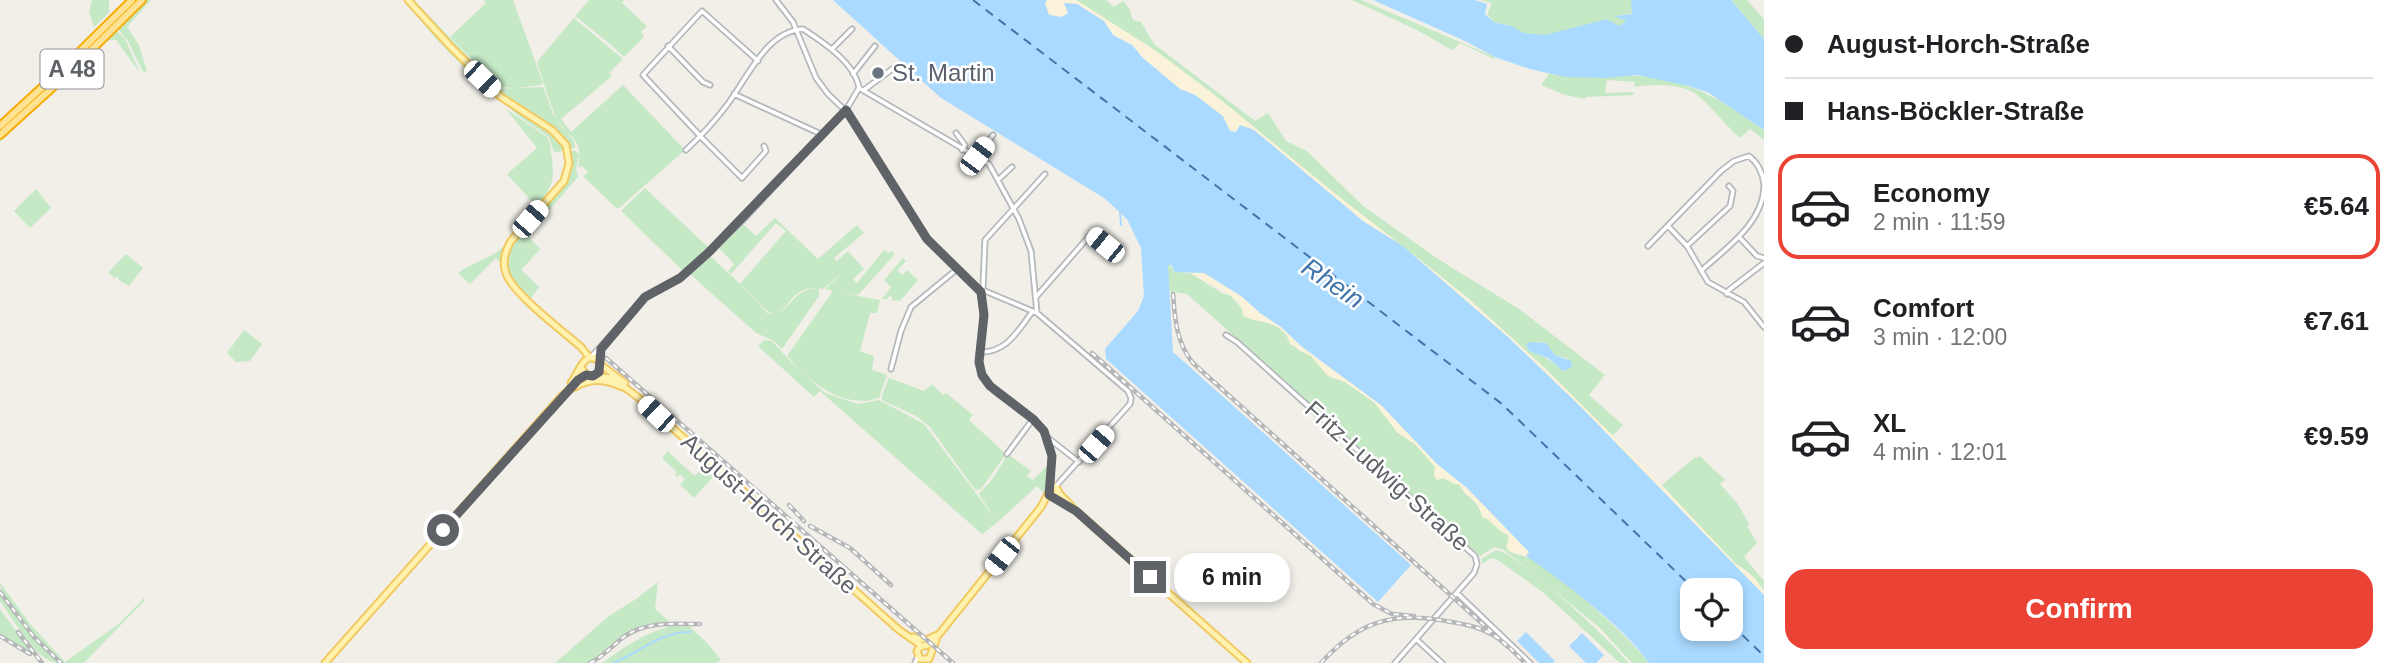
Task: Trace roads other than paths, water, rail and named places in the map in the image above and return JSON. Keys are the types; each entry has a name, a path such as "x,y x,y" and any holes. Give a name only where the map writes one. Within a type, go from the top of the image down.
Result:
{"highway":[{"name":"A 48","path":"0,126 132,0"},
{"name":"A 48","path":"0,135 142,0"}],"main road":[{"name":"August-Horch-Straße","path":"408,0 502,97 552,130 565,145 569,157 564,180 511,241 504,265 507,277 516,289 590,357 623,381 639,398"},
{"path":"325,663 561,397 586,375 578,345"},
{"path":"561,397 582,364 590,357"},
{"path":"596,375 600,370 600,363"},
{"name":"August-Horch-Straße","path":"586,375 612,378 639,398 899,630 920,653"},
{"path":"561,397 580,383 592,380 605,380 629,390"},
{"path":"920,653 929,659 938,636 1054,492 1247,663"},
{"name":"August-Horch-Straße","path":"899,630 908,636 920,653"},
{"path":"920,653 930,639 938,636"},
{"path":"920,653 931,651"}],"street":[{"path":"776,0 796,29 816,78 828,94 846,110 922,232 981,292 985,291 1035,312 1128,391 1130,404 1054,492"},
{"path":"758,61 702,11 644,76 742,178 765,151 765,146"},
{"path":"686,150 728,104 778,38 796,29 803,29 832,49 862,89 962,150 985,161 998,180 1031,251 1035,312 1004,346 993,352 980,352"},
{"path":"832,49 852,29"},
{"path":"668,46 696,75 710,85"},
{"path":"853,74 875,47"},
{"path":"590,357 601,349 645,297 687,273 741,221 846,110 862,89 895,67"},
{"path":"734,94 823,135"},
{"path":"956,133 965,145 962,150"},
{"path":"977,156 993,135"},
{"path":"1648,246 1721,171 1747,155 1755,161 1763,177 1764,192 1760,210 1740,238 1701,271"},
{"path":"978,168 985,161"},
{"path":"998,180 1012,167"},
{"path":"1045,174 985,240 980,369 985,381 1033,419 1048,438 1079,462"},
{"path":"1688,246 1731,203 1733,191 1729,186"},
{"path":"1668,226 1688,246 1708,282 1748,306 1764,327"},
{"path":"1036,297 1091,234 1105,245"},
{"path":"1727,294 1764,260 1740,238"},
{"path":"891,369 901,331 911,307 956,269"},
{"name":"Fritz-Ludwig-Straße","path":"1226,335 1244,348 1477,559 1476,568 1457,593 1395,663"},
{"path":"600,363 601,349"},
{"path":"1007,454 1033,419"},
{"path":"1048,438 1054,492"},
{"path":"1457,593 1530,663"},
{"path":"1416,639 1442,663"}],"water":[{"name":"Rhein","path":"833,0 1047,0 1045,3 1049,15 1062,17 1068,13 1064,3 1077,4 1104,21 1113,35 1132,45 1143,58 1180,89 1195,95 1223,116 1230,131 1236,132 1240,125 1254,130 1363,221 1404,247 1508,337 1581,407 1764,595 1764,663 1649,663 1609,620 1526,556 1529,552 1467,488 1437,464 1382,406 1301,346 1241,296 1204,273 1175,272 1171,265 1168,265 1173,352 1411,565 1378,602 1106,359 1105,349 1138,311 1144,296 1141,248 1127,219 1104,198 941,98"},
{"path":"1373,0 1475,0 1487,4 1485,14 1494,22 1524,33 1545,35 1607,19 1619,26 1627,21 1614,16 1632,14 1631,0 1731,0 1764,39 1764,130 1709,93 1689,86 1637,75 1605,78 1565,77 1530,69 1495,57"},
{"path":"1546,343 1555,355 1571,361 1572,367 1563,371 1548,358 1529,351 1526,344"},
{"path":"1526,632 1555,661 1553,663 1539,663 1517,641"},
{"path":"1582,633 1604,655 1596,663 1586,663 1569,646"}],"waterway":[{"path":"1120,212 1121,225"},
{"path":"613,663 670,635 691,632"}],"railway":[{"path":"1173,294 1180,339 1193,363 1507,646"},
{"path":"1092,353 1373,604 1392,614 1414,616"},
{"path":"606,358 953,663"},
{"path":"789,505 804,521"},
{"path":"810,526 850,548 891,585"},
{"path":"0,592 34,637 61,663"},
{"path":"1321,663 1363,629 1392,619 1409,618 1427,618 1482,629 1502,641 1525,663"},
{"path":"590,663 634,631 661,624 700,624"},
{"path":"18,632 42,663"},
{"path":"0,636 30,654"}],"place":[{"name":"St. Martin","path":"878,73"}]}
